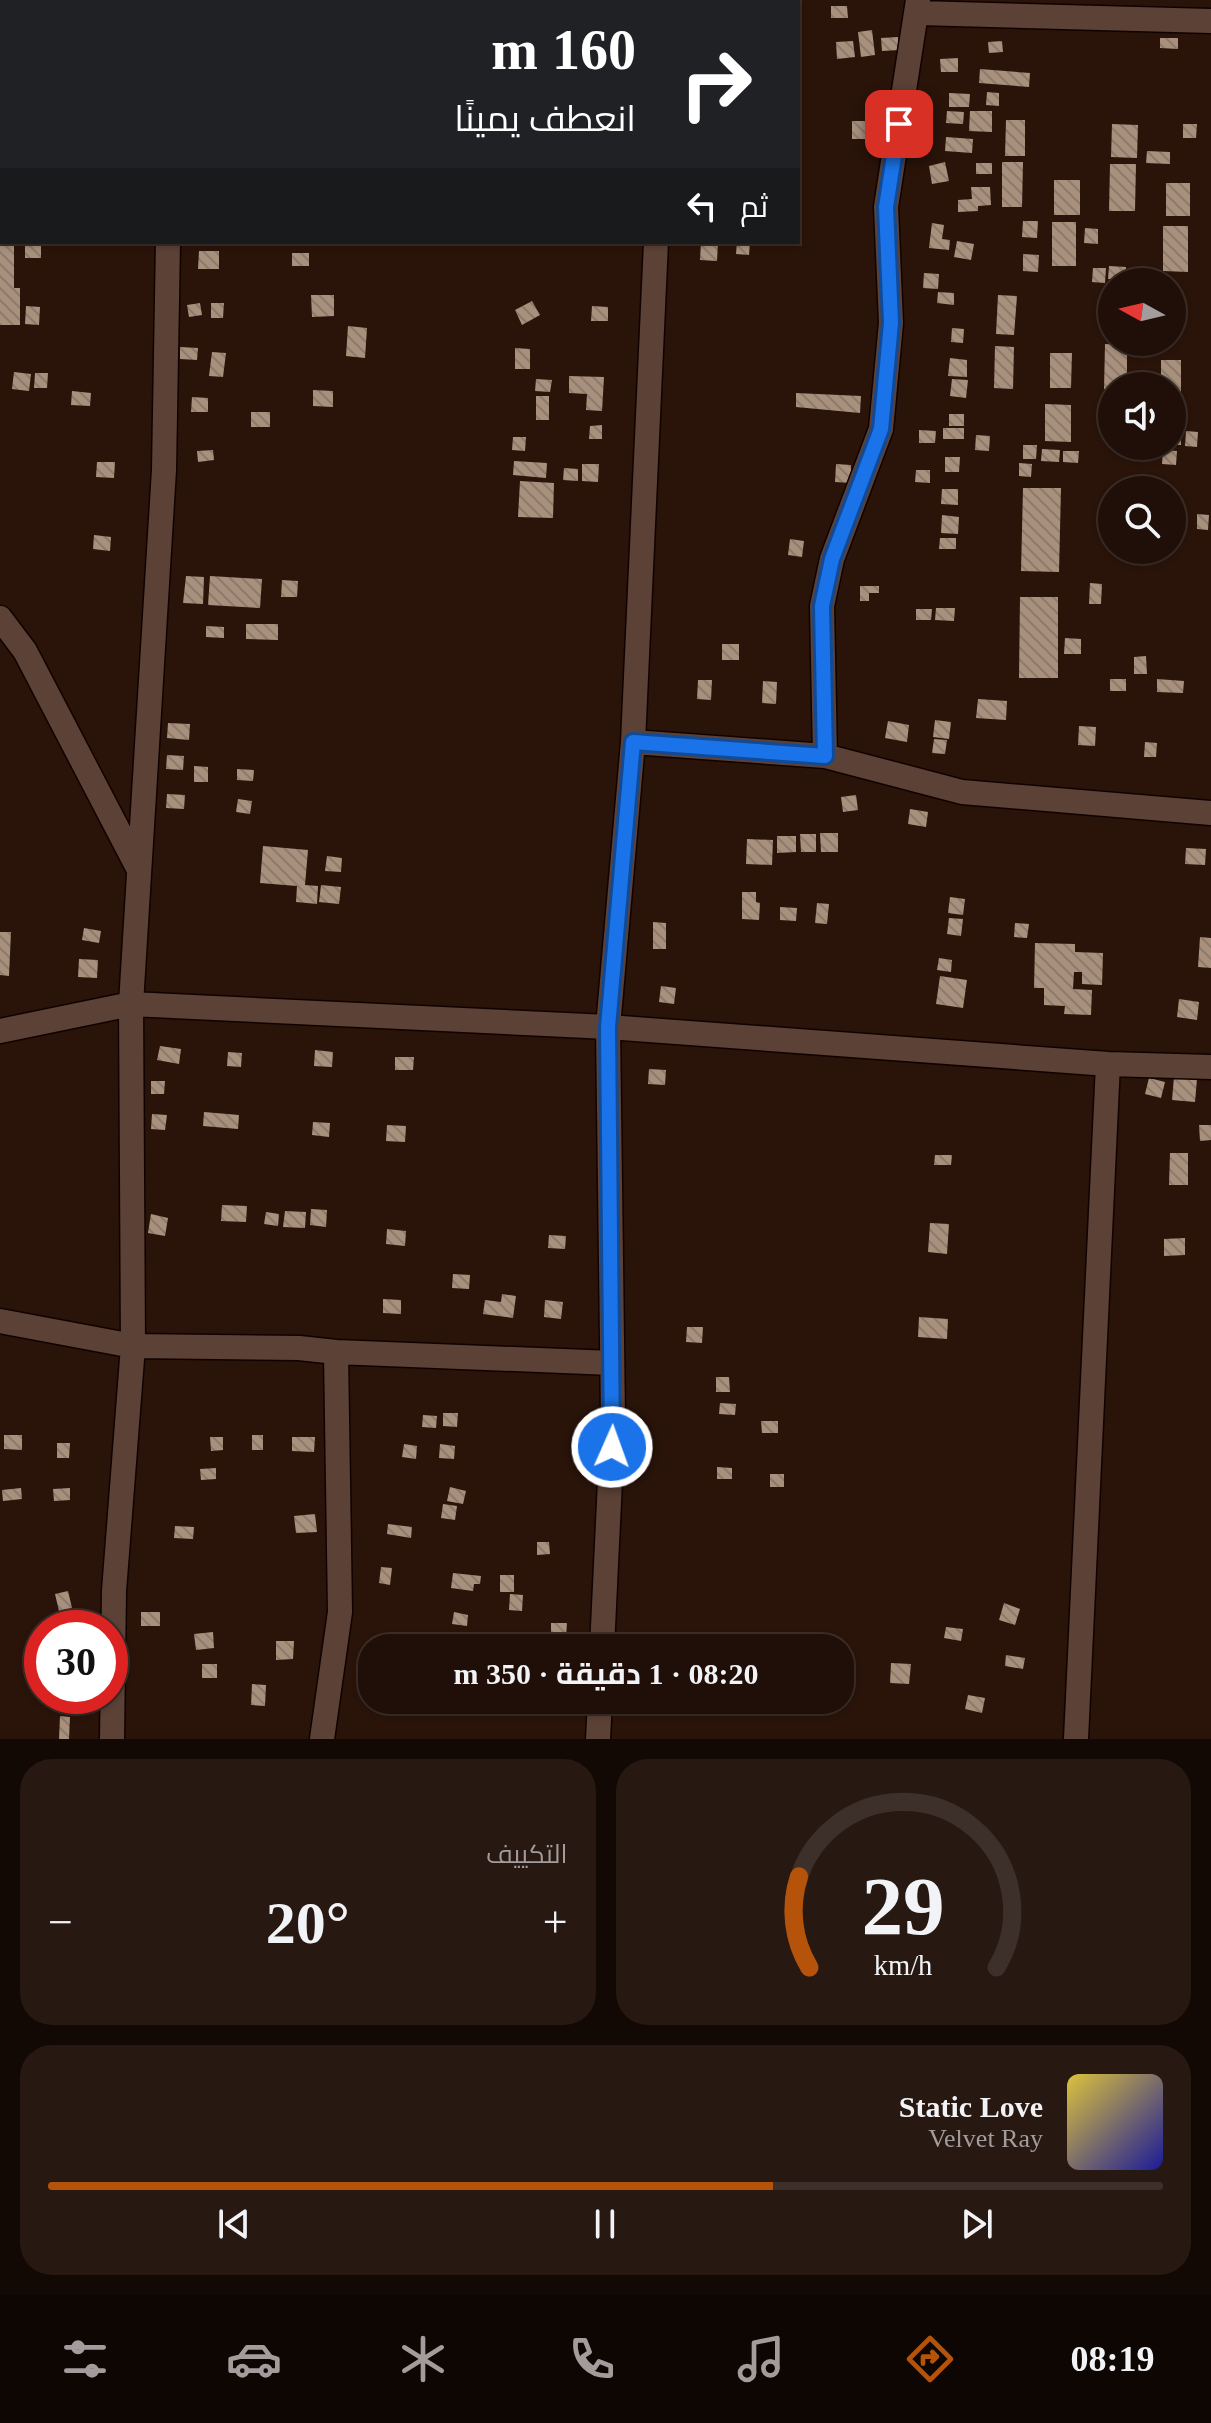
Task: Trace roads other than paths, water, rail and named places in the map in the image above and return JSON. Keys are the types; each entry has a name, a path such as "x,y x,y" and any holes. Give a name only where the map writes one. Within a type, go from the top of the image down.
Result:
{"street":[{"path":"825,756 822,606 832,559 881,429 891,323 886,207 918,7 1211,21"},
{"path":"112,1739 114,1591 133,1346 131,1004 164,470 168,244"},
{"path":"603,1634 613,1418 608,1027 633,742 656,244"},
{"path":"0,618 25,651 140,870"},
{"path":"633,742 825,756 962,792 1211,813"},
{"path":"0,1031 131,1004 608,1027 1108,1064 1211,1067"},
{"path":"1076,1739 1108,1064"},
{"path":"0,1321 133,1346 299,1348 612,1363"},
{"path":"322,1739 340,1612 336,1352"},
{"path":"598,1739 599,1714"}]}
